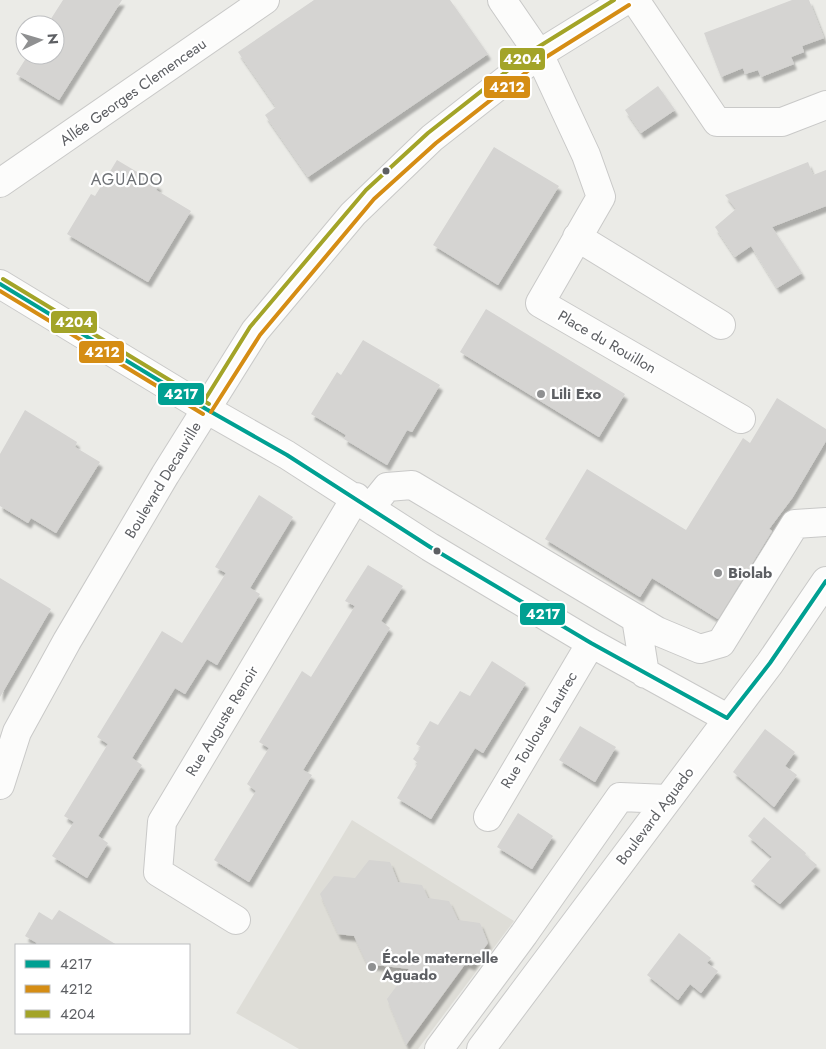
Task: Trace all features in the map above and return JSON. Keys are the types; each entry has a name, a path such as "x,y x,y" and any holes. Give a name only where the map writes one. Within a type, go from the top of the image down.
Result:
{"street":[{"name":"Allée Georges Clemenceau","path":"0,183 265,0"},
{"path":"502,0 539,54"},
{"name":"Boulevard Decauville","path":"0,785 17,732 40,690 77,624 255,330 370,195 432,138 539,54 626,0"},
{"path":"635,0 717,122 782,122 825,106"},
{"name":"Place du Rouillon","path":"539,54 586,155 601,197 540,303 741,419"},
{"path":"577,237 721,325"},
{"path":"0,284 206,409 288,455 392,524 591,643 727,718"},
{"path":"363,503 386,487 412,485 657,631 700,649 721,643 794,524 826,522"},
{"name":"Rue Auguste Renoir","path":"236,920 158,872 162,822 363,503"},
{"name":"Boulevard Aguado","path":"481,1049 770,663 826,581"},
{"path":"636,618 645,674"},
{"name":"Rue Toulouse Lautrec","path":"488,817 591,643"},
{"path":"438,1049 524,934 620,797 668,799"}],"shaded area":[{"name":"École maternelle Aguado","path":"352,820 514,921 418,1049 299,1049 236,1013"}],"building":[{"path":"63,0 122,0 59,100 16,74 22,65 65,65 65,15 53,15"},
{"path":"314,0 450,0 488,54 308,177 265,115 276,107 238,52"},
{"path":"792,0 809,0 824,38 802,46 804,52 791,57 794,64 761,77 758,70 745,74 743,68 721,77 704,33"},
{"path":"658,86 675,110 641,133 625,110"},
{"path":"494,147 559,186 498,285 433,245"},
{"path":"117,160 159,185 156,190 191,211 148,282 67,234 91,194 95,196"},
{"path":"808,162 813,175 826,170 826,206 772,227 802,273 777,288 751,246 735,257 715,227 736,209 725,195"},
{"path":"486,309 625,394 599,437 460,352"},
{"path":"363,340 440,385 412,432 407,430 387,465 344,439 346,435 311,414 337,372 341,375"},
{"path":"777,398 826,429 826,441 793,497 769,529 772,531 718,619 652,578 640,597 545,539 587,469 686,530 743,438 750,443"},
{"path":"25,410 77,442 75,447 100,462 56,533 31,518 28,523 0,506 0,454"},
{"path":"259,495 293,517 250,588 260,594 217,665 207,659 185,694 175,688 132,758 142,765 98,836 108,843 87,878 52,856 74,822 64,816 108,744 97,737 162,631 182,643 226,573 215,567"},
{"path":"368,565 403,586 381,621 390,628 303,770 312,775 249,882 214,860 256,791 247,784 269,748 259,742 302,671 311,677 355,606 345,601"},
{"path":"0,578 51,609 0,697"},
{"path":"492,661 526,683 483,753 475,748 431,819 397,798 418,763 413,759 421,747 416,744 430,721 438,725 460,691 470,696"},
{"path":"580,726 616,747 595,782 559,760"},
{"path":"765,729 795,752 785,766 797,775 774,807 733,772"},
{"path":"518,813 553,836 532,869 497,847"},
{"path":"764,817 806,853 805,855 817,865 780,904 751,881 772,857 748,836"},
{"path":"369,860 390,862 398,882 422,885 428,898 449,901 458,920 480,923 488,943 472,965 466,963 406,1045 387,999 409,969 367,964 354,936 338,934 320,894 334,876 355,878"},
{"path":"59,910 115,944 36,944 25,936 39,912 52,920"},
{"path":"679,933 711,958 707,963 718,971 701,993 690,984 678,1000 647,975"}],"transit line":[{"name":"4204","path":"201,406 250,327 366,190 428,133 535,49 614,0"},
{"name":"4212","path":"211,412 260,335 374,199 436,143 543,59 629,5"},
{"name":"4204","path":"3,279 209,404"},
{"name":"4217","path":"0,284 206,409 287,455 430,547 591,643 727,718"},
{"name":"4212","path":"0,291 203,414"},
{"name":"4217","path":"727,718 770,663 826,581"}],"place":[{"name":"Lili Exo","path":"541,394"},
{"name":"Biolab","path":"718,573"},
{"name":"École maternelle Aguado","path":"372,967"}],"district":[{"name":"AGUADO","path":"127,179"}]}
